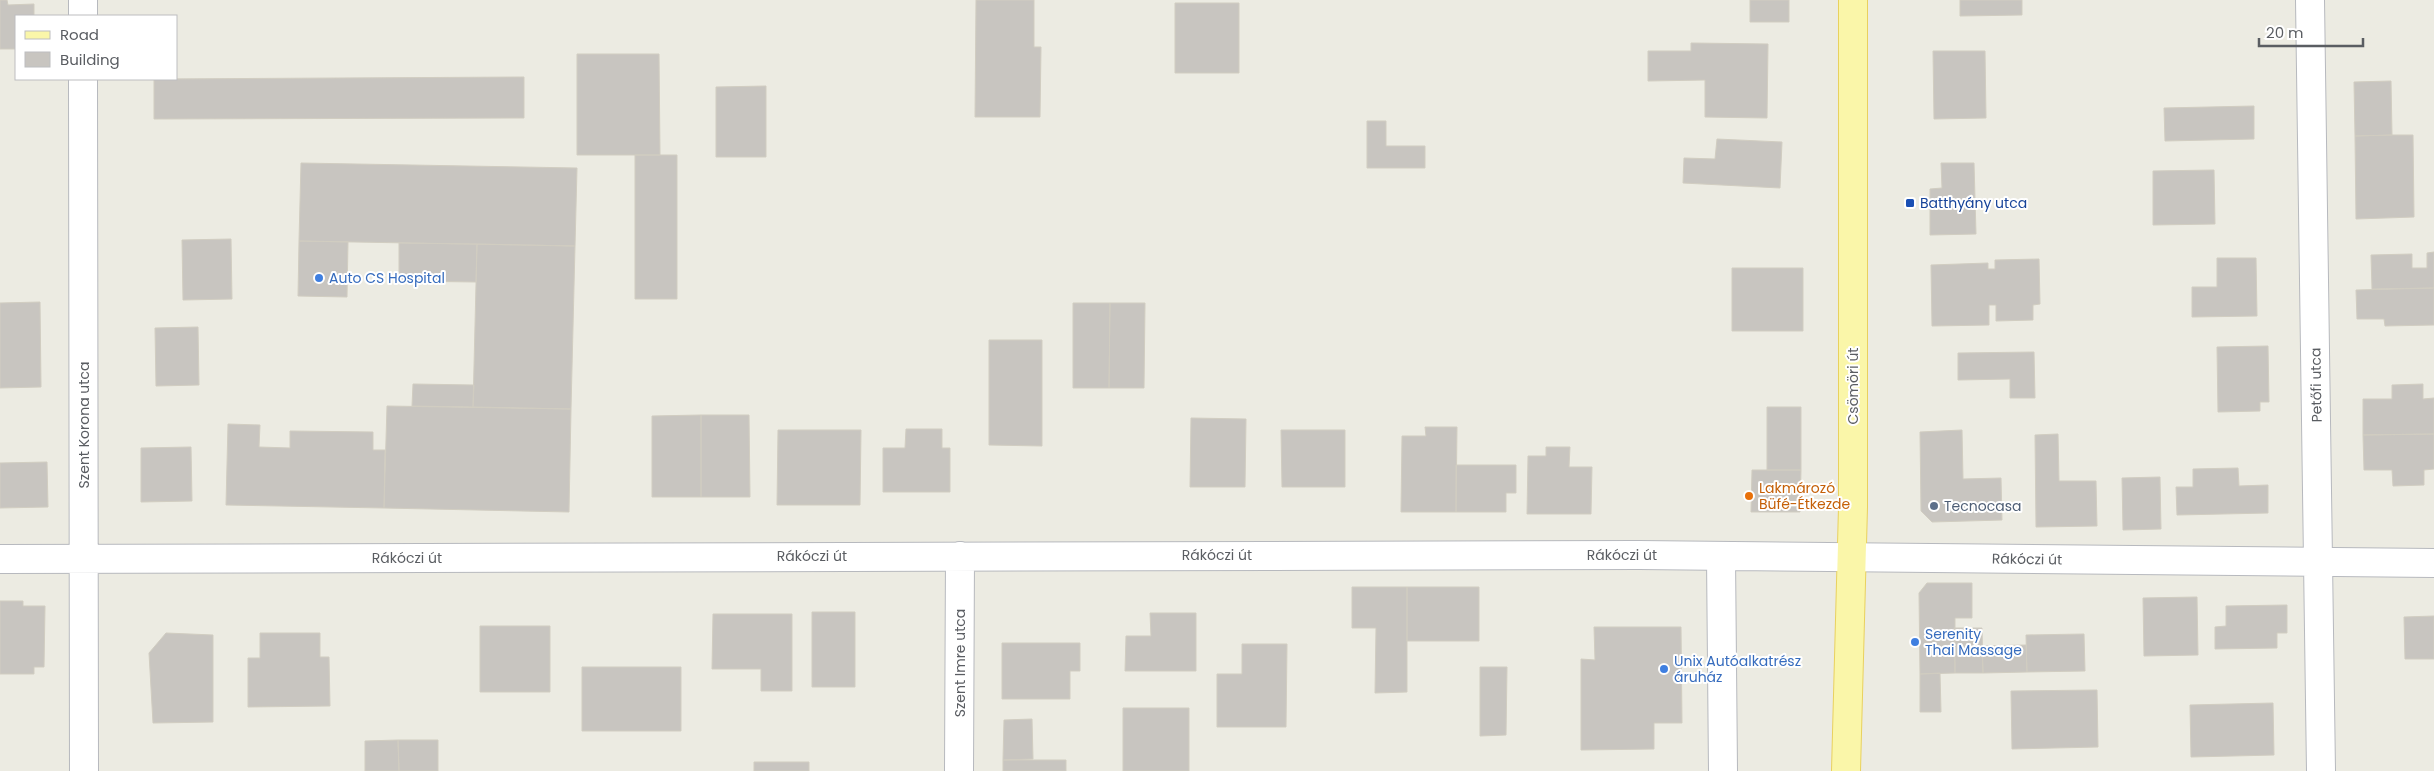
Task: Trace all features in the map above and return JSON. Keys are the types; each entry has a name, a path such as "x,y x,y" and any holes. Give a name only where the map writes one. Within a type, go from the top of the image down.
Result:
{"main road":[{"name":"Csömöri út","path":"1846,771 1852,557 1853,0"}],"street":[{"path":"83,0 83,15"},
{"name":"Petőfi utca","path":"2310,0 2321,771"},
{"name":"Szent Korona utca","path":"83,80 84,771"},
{"name":"Rákóczi út","path":"0,559 1639,555 2434,563"},
{"name":"Szent Imre utca","path":"959,771 960,556"},
{"path":"1721,557 1723,771"}],"building":[{"path":"0,0 7,0 8,5 34,4 34,15 15,15 15,49 0,49"},
{"path":"976,0 1034,0 1034,47 1041,47 1040,117 975,117"},
{"path":"1750,0 1789,0 1789,22 1750,22"},
{"path":"1960,0 2022,0 2022,15 1960,16"},
{"path":"1175,3 1239,3 1239,73 1175,73"},
{"path":"1691,43 1768,44 1767,118 1705,117 1705,80 1648,81 1648,51 1691,51"},
{"path":"1933,51 1985,51 1986,118 1934,119"},
{"path":"577,54 659,54 660,155 577,155"},
{"path":"524,77 524,118 154,119 154,80"},
{"path":"2391,81 2392,135 2355,136 2354,82"},
{"path":"766,86 766,157 716,157 716,87"},
{"path":"2254,106 2254,139 2165,141 2164,108"},
{"path":"1367,121 1386,121 1386,146 1425,146 1425,168 1367,168"},
{"path":"2413,135 2414,217 2356,219 2355,136"},
{"path":"1717,139 1782,142 1780,188 1683,183 1684,158 1715,159"},
{"path":"635,155 677,155 677,299 635,299"},
{"path":"301,163 577,168 575,246 299,241"},
{"path":"1941,163 1974,163 1976,234 1930,235 1930,189 1942,188"},
{"path":"2214,170 2215,224 2153,225 2153,171"},
{"path":"231,239 232,299 183,300 182,240"},
{"path":"299,241 348,242 347,297 298,296"},
{"path":"399,243 477,244 476,282 399,281"},
{"path":"477,244 575,246 571,409 473,407"},
{"path":"2434,252 2434,288 2372,289 2371,255 2412,254 2412,268 2427,268 2427,253"},
{"path":"2217,258 2256,258 2257,316 2192,317 2192,287 2217,287"},
{"path":"2039,259 2040,304 2033,305 2033,320 1996,321 1996,305 1989,305 1989,325 1932,326 1931,265 1988,263 1988,269 1995,269 1995,260"},
{"path":"1732,268 1803,268 1803,331 1732,331"},
{"path":"2434,288 2434,325 2385,326 2384,319 2357,319 2356,290"},
{"path":"40,302 41,387 0,388 0,303"},
{"path":"1073,303 1110,303 1109,388 1073,388"},
{"path":"1110,303 1145,303 1144,388 1109,388"},
{"path":"198,327 199,385 156,386 155,328"},
{"path":"989,340 1042,340 1042,446 989,445"},
{"path":"2268,346 2269,402 2260,402 2260,411 2218,412 2217,347"},
{"path":"2034,352 2035,398 2010,398 2010,379 1958,380 1958,353"},
{"path":"413,384 474,385 473,407 412,406"},
{"path":"2423,384 2423,399 2434,398 2434,434 2363,435 2363,399 2392,399 2392,385"},
{"path":"387,406 571,409 569,512 384,508"},
{"path":"1767,407 1801,407 1801,470 1767,470"},
{"path":"701,415 749,415 750,497 701,497"},
{"path":"701,415 701,497 652,497 652,416"},
{"path":"1191,418 1246,419 1245,487 1190,487"},
{"path":"228,424 260,425 259,447 290,448 290,431 373,432 373,450 385,450 384,508 226,505"},
{"path":"1425,427 1457,427 1456,512 1401,512 1402,436 1426,436"},
{"path":"906,429 942,429 942,448 950,448 950,492 883,492 883,448 905,448"},
{"path":"778,430 861,430 860,505 777,505"},
{"path":"1281,430 1345,430 1345,487 1282,487"},
{"path":"1962,430 1963,479 2001,478 2002,520 1932,522 1921,511 1920,432"},
{"path":"2058,434 2059,481 2096,481 2097,526 2036,527 2035,435"},
{"path":"2434,434 2434,469 2424,470 2424,485 2393,486 2392,470 2364,470 2363,435"},
{"path":"191,447 192,501 141,502 141,448"},
{"path":"1546,447 1570,447 1569,467 1592,467 1591,514 1527,514 1528,456 1546,456"},
{"path":"47,462 48,507 0,508 0,463"},
{"path":"1456,465 1516,465 1516,493 1506,493 1506,512 1456,512"},
{"path":"2238,468 2239,486 2268,485 2268,513 2177,515 2176,487 2193,487 2193,469"},
{"path":"1752,470 1801,470 1800,512 1751,512"},
{"path":"2160,477 2161,529 2123,530 2122,478"},
{"path":"1927,583 1972,583 1972,618 1955,618 1955,673 1920,674 1919,593"},
{"path":"1352,587 1407,587 1407,692 1375,693 1376,628 1352,628"},
{"path":"1407,587 1479,587 1479,641 1407,641"},
{"path":"2197,597 2198,655 2144,656 2143,598"},
{"path":"0,601 23,601 23,606 45,606 44,667 34,667 34,674 0,674"},
{"path":"2287,605 2287,633 2277,633 2277,648 2215,649 2215,627 2226,626 2226,606"},
{"path":"812,612 855,612 855,687 812,687"},
{"path":"1150,613 1196,613 1196,671 1125,671 1126,636 1151,636"},
{"path":"713,614 792,614 792,691 761,691 761,669 712,669"},
{"path":"2434,616 2434,659 2405,659 2404,617"},
{"path":"480,626 550,626 550,692 480,692"},
{"path":"1594,627 1681,627 1682,723 1654,723 1654,749 1581,750 1581,659 1595,660"},
{"path":"1954,628 1982,628 1983,673 1955,673"},
{"path":"166,633 213,635 213,722 153,723 149,653"},
{"path":"260,633 320,633 320,657 329,657 330,706 248,707 248,658 260,658"},
{"path":"2084,634 2085,671 2027,672 2026,635"},
{"path":"1002,643 1080,643 1080,671 1070,671 1070,699 1002,699"},
{"path":"1242,644 1287,644 1286,727 1217,727 1217,674 1242,674"},
{"path":"2026,645 2027,672 1983,673 1982,646"},
{"path":"582,667 681,667 681,731 582,731"},
{"path":"1480,667 1507,667 1506,735 1480,736"},
{"path":"1940,673 1941,712 1920,712 1920,674"},
{"path":"2097,690 2098,747 2012,749 2011,691"},
{"path":"2273,703 2274,755 2191,757 2190,705"},
{"path":"1123,708 1189,708 1189,771 1123,771"},
{"path":"1032,719 1033,759 1003,760 1004,720"},
{"path":"398,740 438,740 438,771 399,771"},
{"path":"398,740 399,771 365,771 365,741"},
{"path":"1003,760 1066,760 1066,771 1003,771"},
{"path":"754,762 809,762 809,771 754,771"}],"place":[{"name":"Batthyány utca","path":"1910,203"},
{"name":"Auto CS Hospital","path":"319,278"},
{"name":"Lakmározó Büfé-Étkezde","path":"1749,496"},
{"name":"Tecnocasa","path":"1934,506"},
{"name":"Serenity Thai Massage","path":"1915,642"},
{"name":"Unix Autóalkatrész áruház","path":"1664,669"}]}
